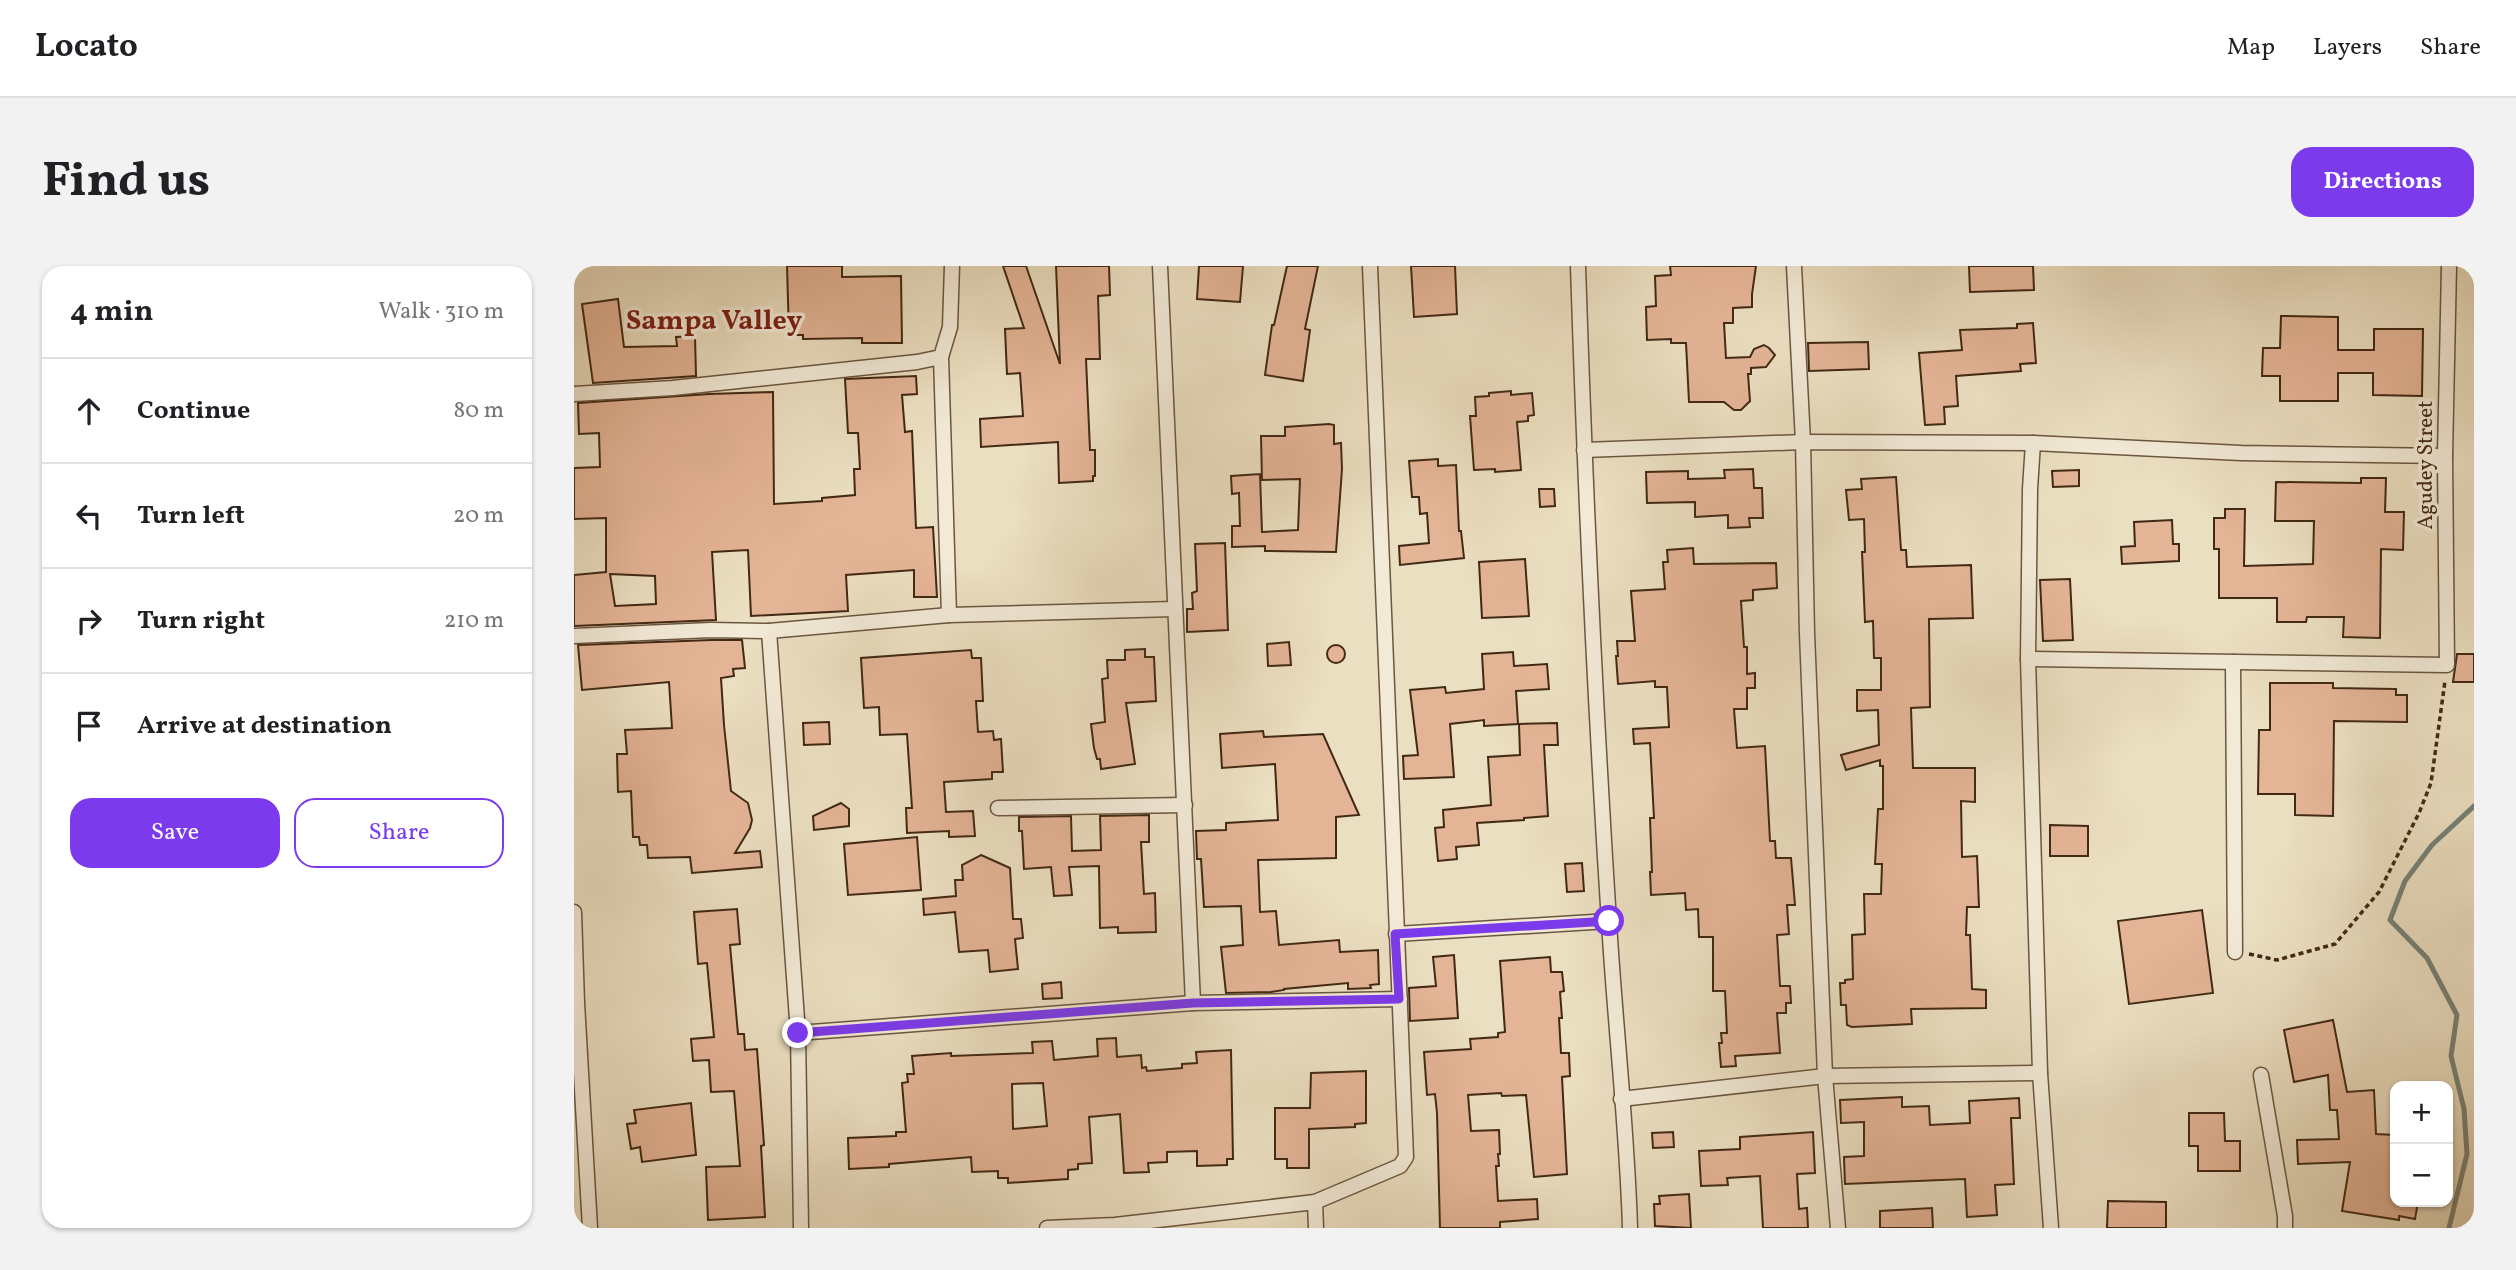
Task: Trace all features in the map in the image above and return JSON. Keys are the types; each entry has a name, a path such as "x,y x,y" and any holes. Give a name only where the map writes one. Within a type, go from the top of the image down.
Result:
{"street":[{"path":"949,615 942,357 950,327 951,266"},
{"path":"1160,266 1193,1003"},
{"path":"1047,1228 1115,1226 1315,1202 1401,1166 1406,1157 1370,266"},
{"path":"1578,266 1584,450 1609,921 1621,1099 1628,1158 1629,1228"},
{"path":"1794,266 1803,442 1807,633 1825,1076 1838,1228"},
{"name":"Agudey Street","path":"2447,665 2445,456 2449,266"},
{"path":"574,394 673,388 942,357"},
{"path":"1584,450 1803,442 2033,443 2241,453 2445,456"},
{"path":"2033,443 2028,659 2040,1073 2051,1228"},
{"path":"574,636 711,629 769,631 949,615 1174,609"},
{"path":"769,631 798,1033 801,1228"},
{"path":"2028,659 2447,665"},
{"path":"2233,662 2235,952"},
{"path":"998,808 1185,805"},
{"path":"574,912 575,1003 590,1228"},
{"path":"1395,934 1609,921"},
{"path":"798,1033 1193,1003 1399,999"},
{"path":"1621,1099 1825,1076 2040,1073"},
{"path":"2261,1075 2285,1228"},
{"path":"1315,1202 1317,1228"}],"path":[{"path":"2235,952 2277,960 2335,944 2379,891 2419,813 2431,783 2447,665"}],"building":[{"path":"787,266 842,266 842,277 901,276 902,343 862,343 862,338 803,339 803,335 789,335"},
{"path":"1003,266 1026,266 1060,364 1056,266 1109,266 1110,295 1098,296 1100,359 1086,359 1090,450 1095,450 1093,481 1059,483 1058,442 981,447 980,419 1023,416 1020,373 1007,374 1005,329 1024,328"},
{"path":"1199,266 1243,266 1240,302 1197,299"},
{"path":"1287,266 1318,266 1305,329 1310,330 1303,381 1265,375 1272,325"},
{"path":"1411,266 1455,266 1457,314 1414,317"},
{"path":"1670,266 1756,266 1752,307 1733,308 1733,323 1724,323 1726,358 1750,357 1754,349 1764,345 1775,355 1766,367 1751,368 1751,374 1748,374 1750,401 1741,410 1734,410 1724,402 1689,402 1686,343 1671,343 1671,339 1647,340 1646,307 1656,306 1655,276 1671,275"},
{"path":"1969,266 2033,266 2034,290 1970,292"},
{"path":"618,299 624,347 677,346 676,337 695,336 696,376 593,383 582,304"},
{"path":"2281,316 2338,317 2338,350 2374,350 2374,329 2423,329 2422,396 2373,395 2373,373 2338,373 2338,401 2280,401 2280,376 2262,376 2263,348 2280,348"},
{"path":"2033,323 2036,363 2020,364 2021,371 1956,376 1958,406 1944,407 1945,424 1925,425 1919,353 1962,350 1960,330 2017,328 2017,324"},
{"path":"1868,342 1869,369 1809,371 1808,343"},
{"path":"916,376 917,394 902,395 905,432 912,431 916,528 933,527 937,597 914,597 914,570 846,575 848,611 751,616 748,550 712,552 716,620 574,626 574,575 606,572 606,518 574,519 574,468 600,467 599,433 579,434 578,403 773,392 774,504 822,501 822,498 855,495 854,469 860,469 858,433 848,433 845,379","holes":["610,574 655,576 656,604 615,606"]},
{"path":"1511,391 1511,395 1532,393 1534,415 1528,416 1528,421 1517,422 1521,470 1474,470 1470,416 1476,416 1475,397"},
{"path":"1334,425 1334,444 1341,443 1342,469 1336,552 1265,551 1265,546 1232,547 1232,526 1240,526 1239,493 1232,494 1231,476 1260,474 1262,532 1298,530 1300,479 1262,480 1261,436 1285,436 1285,427"},
{"path":"1438,459 1438,466 1456,465 1459,531 1464,558 1400,565 1399,546 1429,543 1427,513 1420,514 1419,497 1412,497 1409,461"},
{"path":"1753,469 1754,488 1762,488 1763,518 1749,518 1750,527 1728,528 1728,515 1695,517 1695,502 1647,503 1646,472 1688,471 1688,479 1725,478 1724,470"},
{"path":"2079,470 2079,486 2053,487 2052,471"},
{"path":"1896,477 1901,550 1906,550 1907,567 1971,565 1973,618 1929,619 1930,707 1911,708 1913,768 1975,768 1975,802 1961,801 1962,857 1977,856 1979,907 1967,907 1966,935 1970,935 1972,989 1986,990 1986,1008 1911,1009 1912,1024 1852,1027 1847,1025 1846,1005 1841,1005 1840,983 1853,979 1852,935 1865,934 1864,894 1881,894 1882,864 1875,864 1878,809 1883,809 1883,766 1880,766 1880,760 1846,770 1841,755 1879,745 1878,710 1857,711 1857,690 1881,690 1881,658 1874,658 1873,621 1865,622 1862,552 1865,552 1864,519 1849,520 1846,490 1862,489 1861,479"},
{"path":"2361,478 2386,478 2385,512 2404,512 2403,550 2381,549 2380,638 2343,637 2344,617 2307,617 2306,622 2277,622 2277,598 2219,598 2219,549 2214,549 2214,518 2225,518 2225,509 2245,509 2244,566 2313,564 2314,521 2275,521 2276,482 2361,483"},
{"path":"1539,489 1554,489 1555,506 1540,507"},
{"path":"2172,520 2173,544 2179,544 2179,561 2122,564 2121,547 2135,546 2134,522"},
{"path":"1225,543 1228,630 1187,632 1187,609 1193,609 1192,593 1197,591 1195,544"},
{"path":"1693,548 1694,564 1776,563 1777,588 1753,590 1753,600 1741,601 1744,647 1747,647 1747,674 1755,673 1755,688 1747,688 1747,709 1734,709 1737,748 1765,746 1770,841 1775,841 1776,858 1791,858 1795,905 1787,905 1789,934 1777,935 1780,986 1790,986 1791,1003 1786,1003 1786,1013 1777,1013 1780,1053 1735,1056 1736,1066 1721,1067 1719,1043 1722,1043 1721,1033 1727,1033 1725,991 1713,991 1713,937 1699,937 1698,909 1686,910 1685,893 1651,895 1650,818 1654,818 1650,743 1634,744 1633,729 1669,727 1667,687 1655,687 1655,681 1618,684 1617,641 1635,641 1631,591 1665,589 1663,562 1668,562 1667,550"},
{"path":"1525,559 1529,616 1482,618 1479,562"},
{"path":"2070,579 2073,640 2043,641 2040,580"},
{"path":"742,640 745,668 733,669 734,676 721,678 731,791 748,803 752,820 735,853 760,851 762,867 692,873 690,857 648,858 647,845 640,845 639,837 633,837 631,791 618,792 617,754 627,754 625,730 672,728 669,682 582,690 578,645"},
{"path":"1289,642 1291,665 1268,666 1267,644"},
{"path":"1336,645 1342,648 1345,654 1342,660 1336,663 1330,660 1327,654 1330,648"},
{"path":"1145,649 1145,657 1154,657 1156,701 1126,703 1135,764 1101,769 1100,759 1097,759 1094,748 1091,724 1105,722 1102,679 1108,678 1107,660 1125,660 1125,650"},
{"path":"971,650 972,658 981,658 983,701 976,701 978,732 993,731 994,740 1001,739 1003,772 992,772 992,779 944,782 946,812 973,811 975,836 949,837 949,831 907,833 906,808 912,808 907,734 880,735 879,707 864,708 861,658"},
{"path":"1513,652 1514,666 1547,664 1549,689 1516,691 1518,724 1484,726 1484,720 1450,724 1454,777 1404,779 1403,756 1418,755 1410,690 1445,687 1446,693 1484,689 1482,654"},
{"path":"2457,654 2474,654 2474,682 2453,682"},
{"path":"2270,683 2333,683 2333,688 2396,689 2396,695 2407,695 2407,722 2334,721 2333,816 2295,815 2295,794 2258,794 2259,730 2270,730"},
{"path":"829,722 830,744 804,745 803,723"},
{"path":"1557,723 1558,745 1544,745 1548,816 1477,823 1479,845 1456,847 1457,859 1438,861 1435,828 1444,827 1443,810 1491,805 1488,757 1520,755 1519,724"},
{"path":"1263,731 1264,737 1323,734 1359,815 1336,817 1336,858 1258,860 1260,912 1276,911 1279,945 1339,940 1340,952 1378,950 1379,984 1370,985 1371,988 1348,989 1348,983 1271,992 1226,993 1221,947 1243,945 1241,906 1204,907 1196,831 1226,830 1226,823 1278,820 1275,764 1222,768 1220,734"},
{"path":"841,803 849,809 849,826 814,830 813,816"},
{"path":"1149,815 1149,842 1141,842 1144,894 1155,893 1156,932 1118,933 1118,927 1100,928 1099,866 1069,867 1072,895 1054,896 1051,867 1024,869 1019,817 1071,816 1072,851 1101,850 1100,816"},
{"path":"2050,825 2088,826 2088,856 2050,856"},
{"path":"917,837 921,890 848,895 844,844"},
{"path":"981,855 1010,868 1013,919 1021,919 1023,938 1015,939 1018,969 990,972 988,950 959,952 955,912 924,915 923,899 956,896 955,880 963,880 962,865"},
{"path":"1582,863 1584,891 1567,892 1565,864"},
{"path":"737,909 740,944 730,945 738,1034 744,1034 745,1050 757,1049 764,1145 761,1146 765,1217 708,1220 706,1167 740,1166 734,1091 711,1092 709,1060 693,1061 691,1039 714,1037 707,963 698,964 694,912"},
{"path":"2202,910 2213,993 2129,1004 2118,921"},
{"path":"1454,955 1458,1018 1410,1021 1409,988 1436,986 1433,957"},
{"path":"1550,957 1551,972 1562,972 1564,991 1560,992 1562,1018 1559,1018 1561,1053 1569,1053 1570,1076 1562,1077 1567,1174 1534,1177 1526,1095 1468,1095 1471,1131 1499,1130 1499,1166 1496,1166 1498,1201 1537,1199 1538,1219 1500,1222 1500,1228 1440,1228 1437,1113 1435,1094 1427,1095 1424,1052 1471,1049 1470,1039 1498,1037 1498,1033 1505,1032 1500,961"},
{"path":"1061,982 1062,998 1043,999 1042,984"},
{"path":"2333,1020 2347,1092 2374,1090 2376,1134 2390,1135 2390,1207 2417,1207 2415,1219 2399,1216 2399,1220 2342,1211 2350,1162 2298,1164 2297,1140 2339,1139 2337,1110 2330,1110 2328,1075 2294,1082 2284,1030"},
{"path":"1116,1038 1117,1057 1141,1055 1142,1068 1146,1067 1147,1071 1182,1068 1182,1064 1197,1063 1196,1052 1231,1050 1233,1159 1227,1159 1227,1165 1197,1166 1197,1151 1167,1152 1167,1162 1148,1163 1149,1172 1124,1173 1120,1114 1089,1117 1092,1163 1078,1164 1078,1169 1068,1170 1068,1179 1008,1183 1008,1178 998,1178 998,1171 972,1172 971,1157 849,1169 848,1138 896,1136 896,1132 906,1132 902,1083 908,1082 907,1074 914,1074 912,1056 1033,1053 1032,1042 1052,1041 1054,1060 1098,1056 1097,1039","holes":["1043,1083 1047,1126 1013,1129 1012,1084"]},
{"path":"1366,1071 1366,1123 1355,1124 1355,1127 1309,1129 1309,1168 1287,1168 1287,1159 1275,1159 1275,1108 1310,1108 1311,1073"},
{"path":"1902,1097 1902,1107 1929,1106 1930,1125 1970,1123 1969,1101 2019,1098 2020,1118 2011,1118 2014,1184 1995,1185 1997,1215 1967,1217 1965,1179 1845,1184 1844,1157 1864,1156 1864,1122 1841,1123 1840,1100"},
{"path":"691,1103 696,1155 642,1162 640,1147 631,1149 627,1124 636,1123 634,1110"},
{"path":"2189,1113 2224,1113 2225,1141 2240,1141 2240,1171 2198,1171 2198,1146 2189,1146"},
{"path":"1673,1132 1674,1147 1653,1148 1652,1133"},
{"path":"1813,1132 1815,1173 1797,1174 1799,1209 1807,1208 1808,1228 1763,1228 1760,1176 1727,1178 1728,1185 1701,1186 1699,1151 1740,1149 1740,1137"},
{"path":"1689,1194 1691,1228 1655,1226 1654,1204 1660,1204 1659,1196"},
{"path":"2108,1201 2166,1202 2166,1228 2107,1228"},
{"path":"1932,1208 1933,1228 1880,1228 1880,1211"}],"waterway":[{"path":"2449,1228 2467,1154 2464,1109 2451,1056 2457,1015 2427,958 2390,920 2405,881 2432,845 2474,806"}],"district":[{"name":"Sampa Valley","path":"714,319"}],"route":[{"path":"798,1033 1193,1003 1399,999 1395,934 1609,921"}]}
